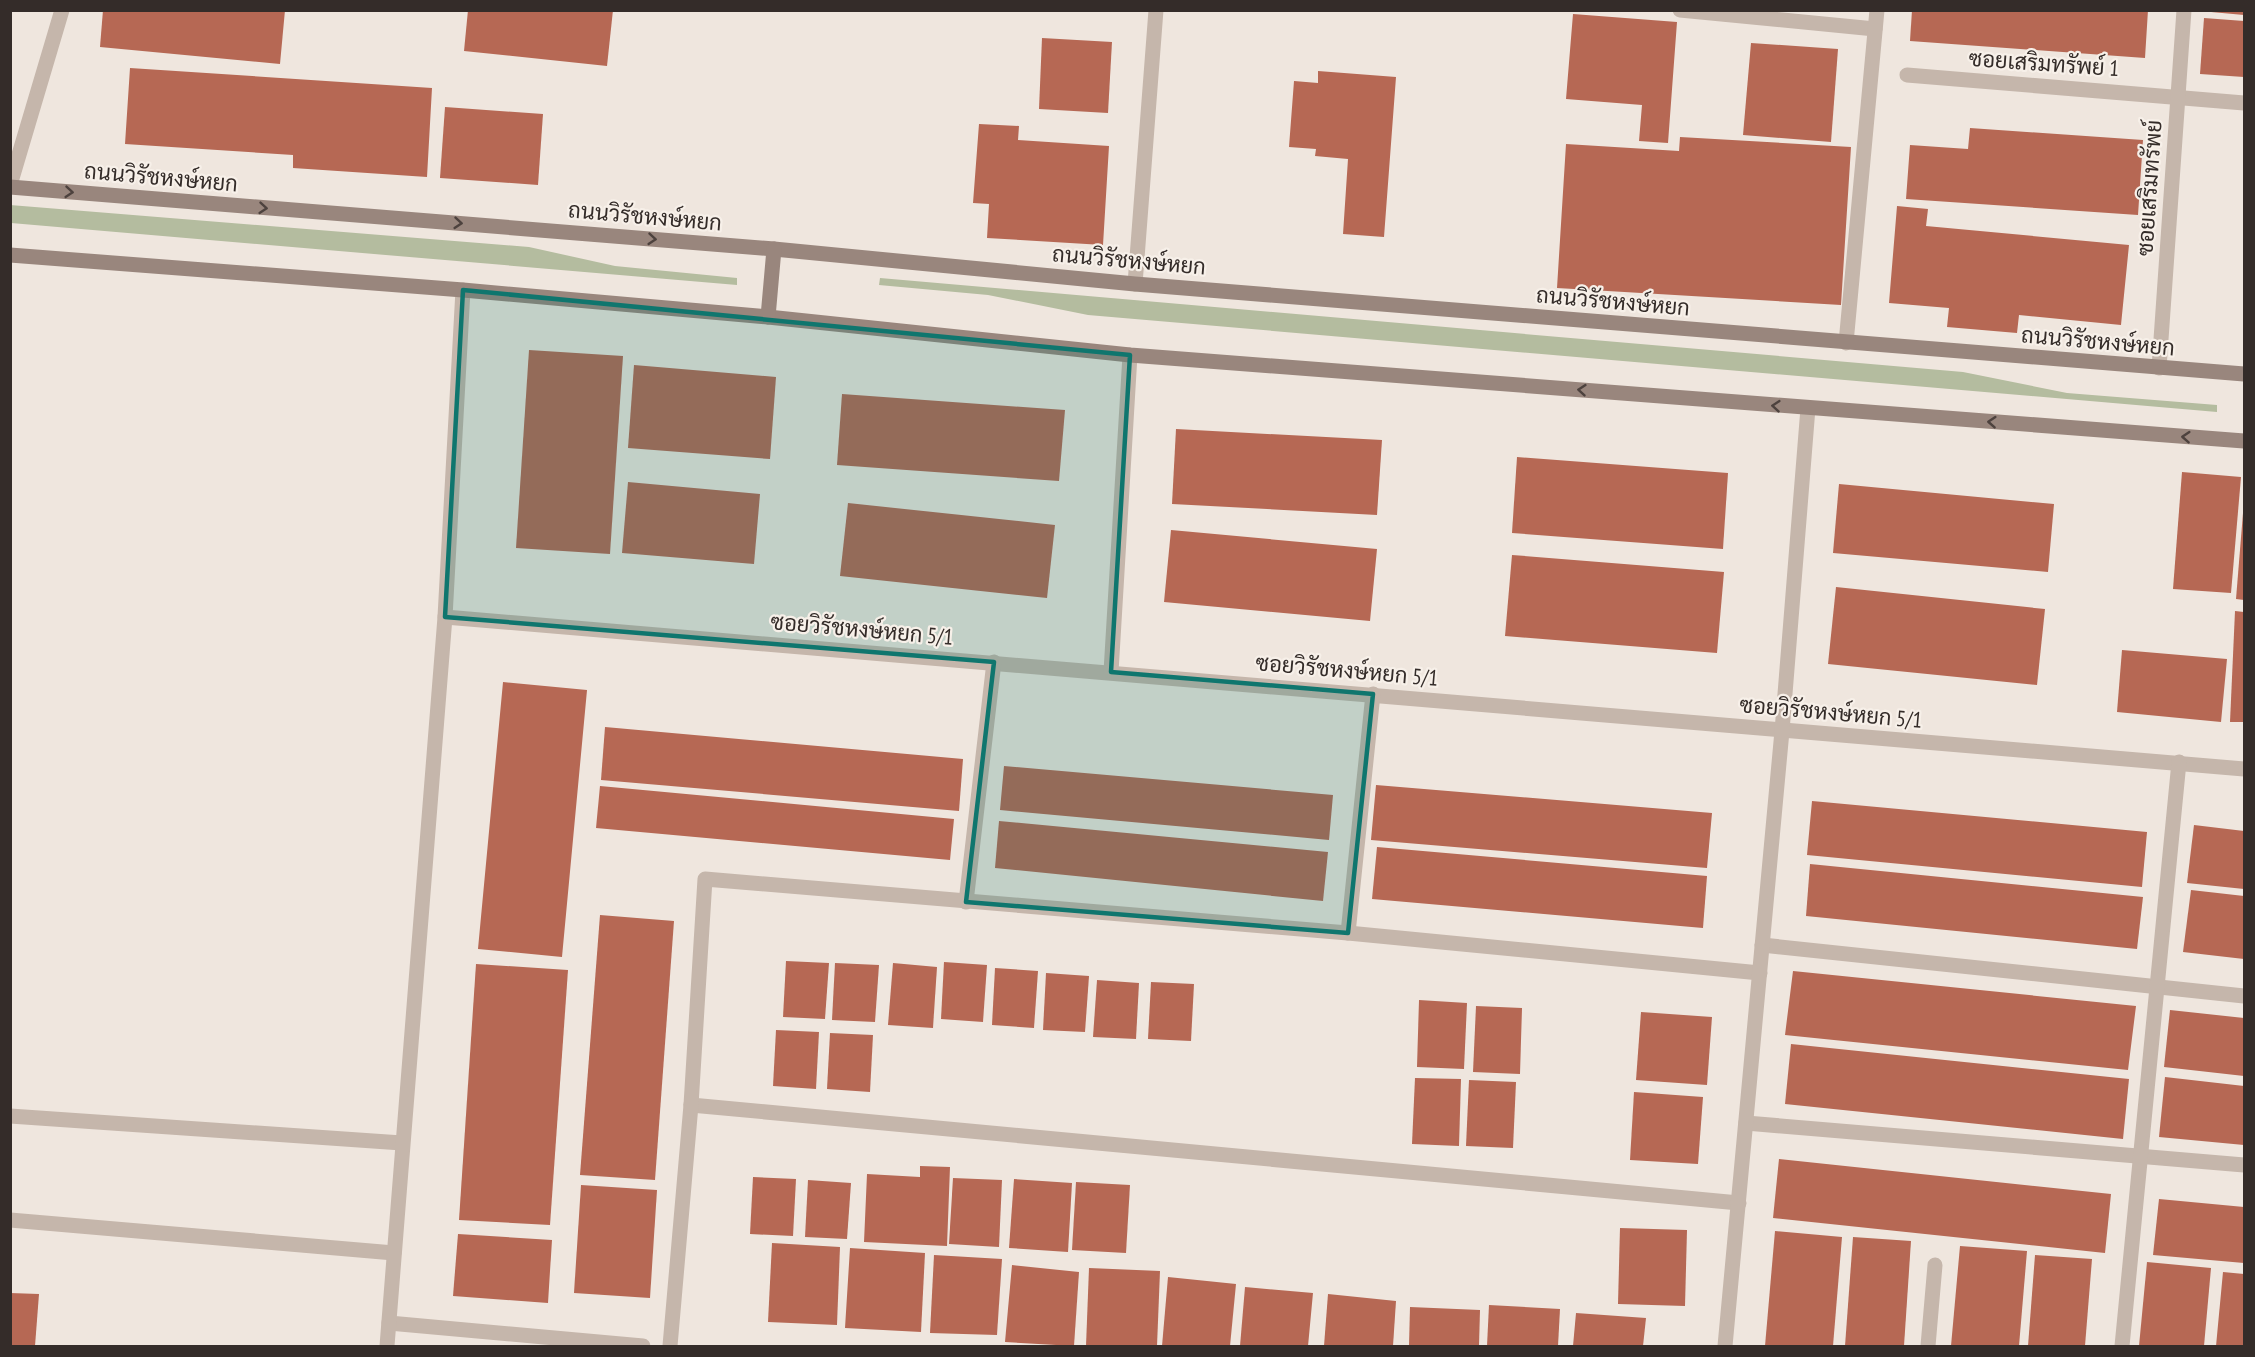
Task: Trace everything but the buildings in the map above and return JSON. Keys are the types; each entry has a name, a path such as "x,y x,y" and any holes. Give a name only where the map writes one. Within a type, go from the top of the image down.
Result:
{"main road":[{"name":"ถนนวิรัชหงษ์หยก","path":"10,186 774,249 1135,284 2244,374"},
{"path":"768,317 774,249"},
{"path":"10,255 464,290 768,317 1130,355 2244,441"}],"street":[{"path":"10,186 62,10"},
{"path":"1135,284 1156,10"},
{"path":"1680,10 1875,28"},
{"path":"1846,343 1877,10"},
{"name":"ซอยเสริมทรัพย์","path":"2159,368 2184,10"},
{"name":"ซอยเสริมทรัพย์ 1","path":"1907,75 2244,103"},
{"path":"387,1347 445,617 464,290"},
{"path":"1112,672 1130,355"},
{"path":"1725,1347 1782,731 1808,408"},
{"name":"ซอยวิรัชหงษ์หยก 5/1","path":"445,617 2244,769"},
{"path":"966,902 994,662"},
{"path":"1348,933 1373,694"},
{"path":"2122,1347 2179,762"},
{"path":"670,1347 692,1105 705,879 1348,933 1760,973"},
{"path":"1762,945 2244,996"},
{"path":"692,1105 1739,1203"},
{"path":"10,1116 402,1143"},
{"path":"1746,1123 2244,1165"},
{"path":"10,1220 394,1253"},
{"path":"1928,1347 1935,1265"},
{"path":"389,1323 642,1347"}],"highlighted area":[{"path":"463,290 1130,355 1111,672 1373,694 1348,933 966,902 994,662 445,617"}],"green space":[{"path":"10,205 529,247 615,266 737,278 737,285 11,223"},
{"path":"880,278 1963,372 2067,393 2217,405 2217,412 1088,315 988,295 879,285"}]}
